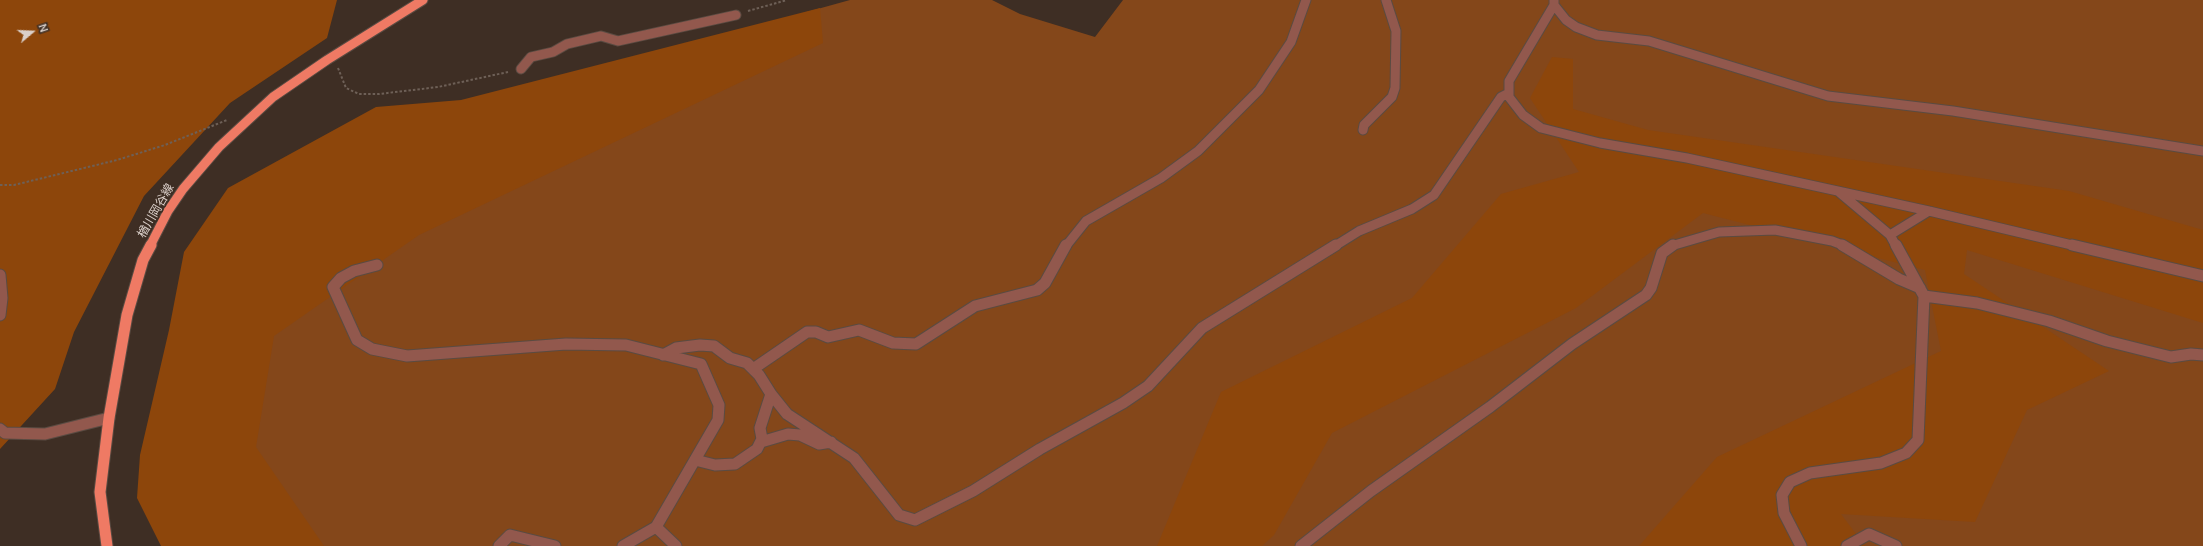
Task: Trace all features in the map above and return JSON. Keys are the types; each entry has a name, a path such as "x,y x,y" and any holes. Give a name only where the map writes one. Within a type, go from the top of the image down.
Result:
{"main road":[{"name":"楢川岡谷線","path":"107,546 100,492 109,418 127,315 144,260 168,211 200,168 250,117 273,97 327,60 423,0"}],"street":[{"path":"753,369 807,332 816,332 828,338 859,330 893,343 916,344 975,306 1037,290 1045,283 1059,255 1078,229 1086,221 1161,178 1198,151 1260,90 1291,42 1306,0"},
{"path":"1363,130 1364,125 1392,97 1395,88 1396,31 1386,0"},
{"path":"2203,151 1952,111 1828,96 1649,41 1597,35 1576,27 1566,20 1554,2 1509,81 1509,97 1523,115 1541,128 1564,135 1687,158 1929,210 2203,276"},
{"path":"521,69 531,57 553,52 566,44 601,36 618,41 736,15"},
{"path":"664,355 676,348 700,345 714,346 730,358 747,363 759,374 771,394 787,414 854,458 899,515 915,520 924,517 973,491 1040,449 1123,403 1148,386 1202,328 1359,230 1412,210 1434,195 1501,97 1509,93"},
{"path":"1801,546 1784,513 1782,495 1790,482 1810,473 1881,463 1906,453 1918,440 1922,292 1890,235 1838,190"},
{"path":"1890,235 1929,210"},
{"path":"1301,546 1371,491 1490,407 1572,344 1646,295 1651,288 1662,253 1668,247 1719,232 1775,230 1832,242 1850,248 1922,292 1977,302 2049,320 2107,341 2156,354 2171,357 2190,354 2203,355"},
{"path":"377,265 354,271 341,278 333,287 358,340 372,350 407,356 566,344 626,345 701,364 719,405 718,420 656,527 623,546"},
{"path":"0,274 2,277 0,315"},
{"path":"695,460 715,465 735,464 757,449 761,442 760,428 771,394"},
{"path":"0,429 5,433 26,435 45,434 109,418"},
{"path":"761,442 788,434 800,435 819,444 831,442"},
{"path":"656,527 676,546"},
{"path":"1847,546 1869,534 1896,546"},
{"path":"499,546 510,535 555,546"}],"path":[{"path":"736,15 787,0"},
{"path":"327,60 339,69 346,88 359,94 379,94 438,87 521,69"},
{"path":"0,185 14,185 70,173 165,145 223,121 250,117"}],"shaded area":[{"path":"0,0 337,0 327,38 230,103 144,196 74,332 55,389 0,449"},
{"path":"850,0 992,0 1020,14 1095,37 1123,0 2203,0 2203,546 219,546 229,260 702,41"},
{"path":"820,8 823,43 419,235 274,336 256,447 324,546 161,546 137,498 140,455 169,330 184,252 228,188 376,107 461,100"},
{"path":"1552,57 1573,59 1573,109 1648,130 2069,191 2203,230 2203,323 1967,250 1964,274 2109,371 2027,410 1975,522 1841,514 1865,546 1639,546 1717,457 1941,351 1925,270 1703,213 1576,308 1332,433 1274,535 1262,546 1157,546 1221,392 1412,298 1501,194 1579,172 1530,98"}]}
